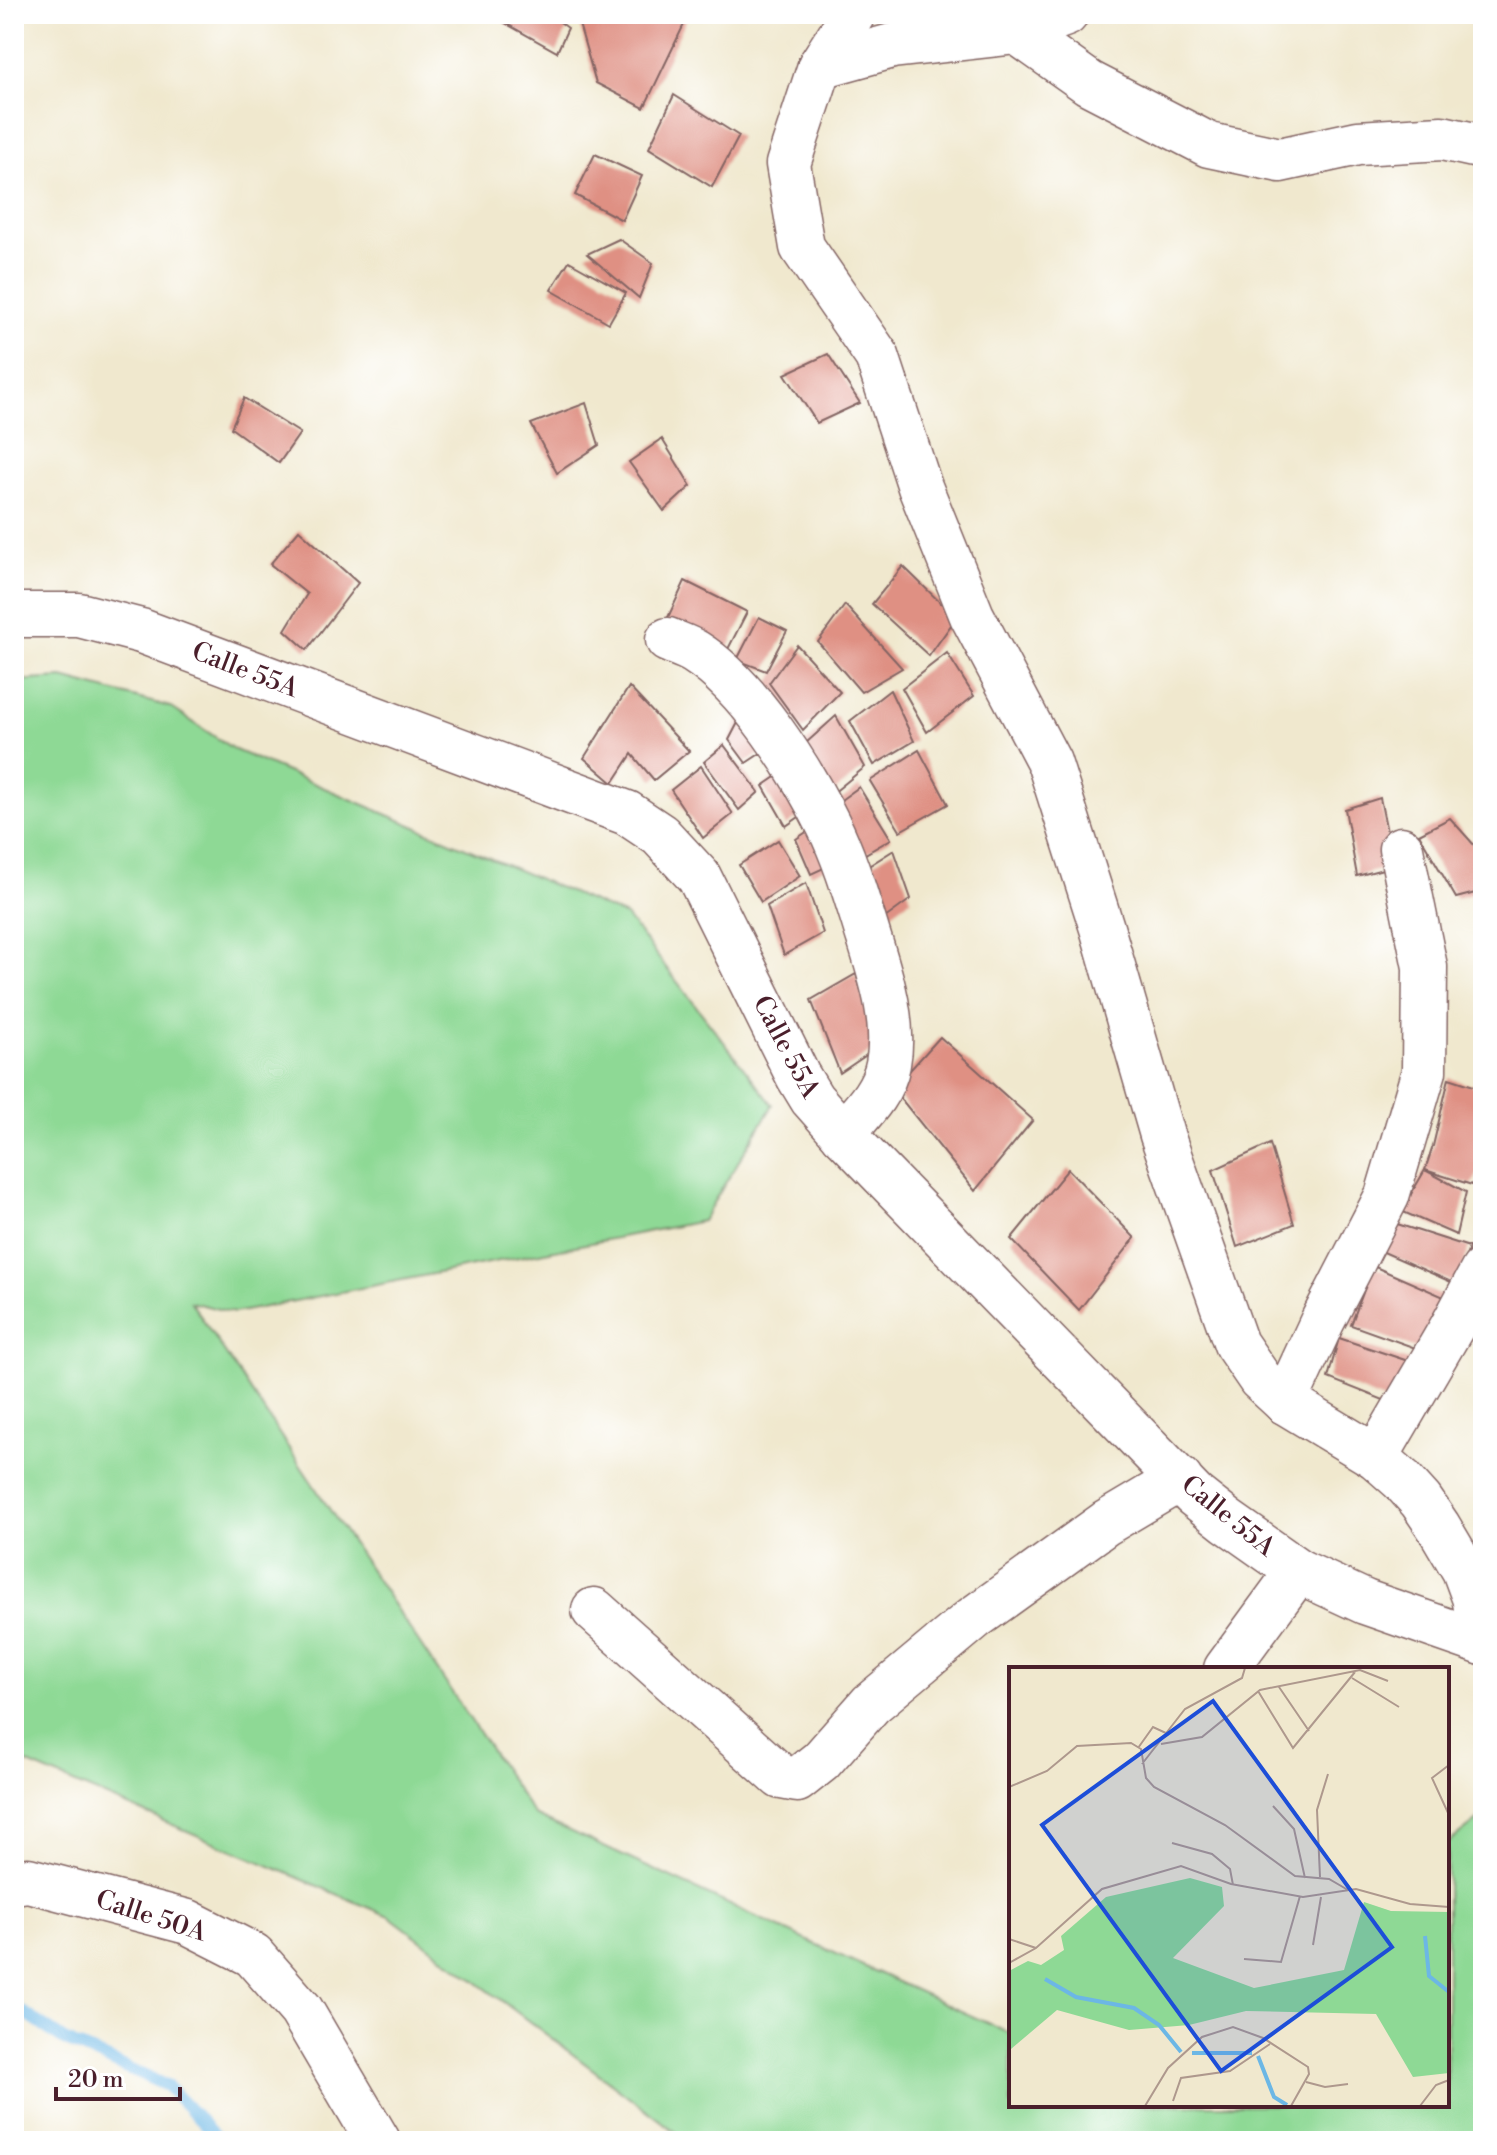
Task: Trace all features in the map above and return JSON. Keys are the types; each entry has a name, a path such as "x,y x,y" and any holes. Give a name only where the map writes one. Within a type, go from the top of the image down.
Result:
{"street":[{"path":"853,14 820,66 788,164 802,247 877,356 920,487 972,616 1049,762 1102,928 1162,1135 1236,1344 1260,1379 1285,1402 1376,1457 1421,1501 1464,1570 1474,1597 1483,1643"},
{"path":"820,66 892,46 1017,32 1066,14"},
{"path":"1017,32 1089,83 1209,145 1280,160 1358,143 1442,138 1483,147"},
{"name":"Calle 55A","path":"14,615 79,615 141,631 627,813 660,835 699,877 812,1099 1194,1495 1298,1571 1365,1602 1483,1643"},
{"path":"668,640 694,651 723,673 755,708 778,739 822,813 848,872 876,961 890,1035 888,1064 880,1087 843,1134"},
{"path":"1285,1402 1387,1196 1424,1071 1425,967 1401,849"},
{"path":"1376,1457 1483,1270"},
{"path":"594,1610 781,1777 797,1780 821,1761 871,1704 974,1618 1106,1523 1180,1479"},
{"path":"1227,1667 1298,1571"},
{"name":"Calle 50A","path":"14,1882 28,1880 188,1922 253,1955 301,2010 378,2141"}],"green space":[{"path":"63,678 170,707 235,750 626,916 773,1105 702,1221 234,1313 191,1302 534,1815 1009,2033 1009,2107 1449,2107 1449,1842 1483,1816 1483,2141 688,2141 389,1916 14,1758 14,681"}],"building":[{"path":"489,14 549,14 568,28 557,52"},
{"path":"579,14 689,14 644,108 596,83 577,17"},
{"path":"674,95 739,136 712,187 649,148"},
{"path":"595,154 642,176 622,220 575,195"},
{"path":"619,239 653,263 639,298 587,254"},
{"path":"569,261 626,293 609,323 551,290"},
{"path":"828,354 860,403 817,423 785,374"},
{"path":"244,398 300,433 279,463 231,428"},
{"path":"586,403 599,445 557,473 531,424"},
{"path":"662,439 691,486 664,511 629,462"},
{"path":"299,530 358,583 307,650 285,630 307,594 270,564"},
{"path":"903,566 956,618 929,656 872,604"},
{"path":"685,581 747,612 724,657 663,628"},
{"path":"845,605 902,668 861,692 818,642"},
{"path":"759,617 787,631 766,671 737,660"},
{"path":"797,645 840,692 803,730 769,683"},
{"path":"947,653 974,696 927,732 902,688"},
{"path":"629,687 689,751 654,780 632,754 613,783 584,758"},
{"path":"890,690 914,741 874,765 850,721"},
{"path":"742,715 773,745 746,763 729,740"},
{"path":"836,716 865,767 832,794 806,743"},
{"path":"724,745 759,792 739,810 704,762"},
{"path":"919,750 948,804 900,831 870,781"},
{"path":"701,766 733,814 703,838 671,790"},
{"path":"788,769 812,808 786,826 763,786"},
{"path":"859,787 891,839 860,857 834,805"},
{"path":"1380,798 1394,866 1357,876 1345,809"},
{"path":"1450,818 1483,855 1483,891 1456,898 1419,834"},
{"path":"820,823 839,861 811,874 796,839"},
{"path":"778,840 800,876 761,902 739,865"},
{"path":"894,850 911,899 881,921 864,869"},
{"path":"806,883 823,933 784,955 767,906"},
{"path":"856,974 878,1047 840,1073 811,1000"},
{"path":"940,1037 1033,1120 975,1191 893,1089"},
{"path":"1449,1078 1483,1089 1483,1165 1472,1185 1425,1170"},
{"path":"1270,1144 1294,1224 1237,1247 1213,1170"},
{"path":"1068,1169 1135,1238 1079,1310 1011,1239"},
{"path":"1425,1170 1466,1192 1456,1235 1401,1211"},
{"path":"1394,1223 1469,1247 1458,1285 1379,1250"},
{"path":"1373,1266 1444,1297 1421,1350 1351,1325"},
{"path":"1339,1338 1414,1363 1401,1407 1328,1378"}],"waterway":[{"path":"14,2006 64,2040 167,2086 220,2141"}]}
